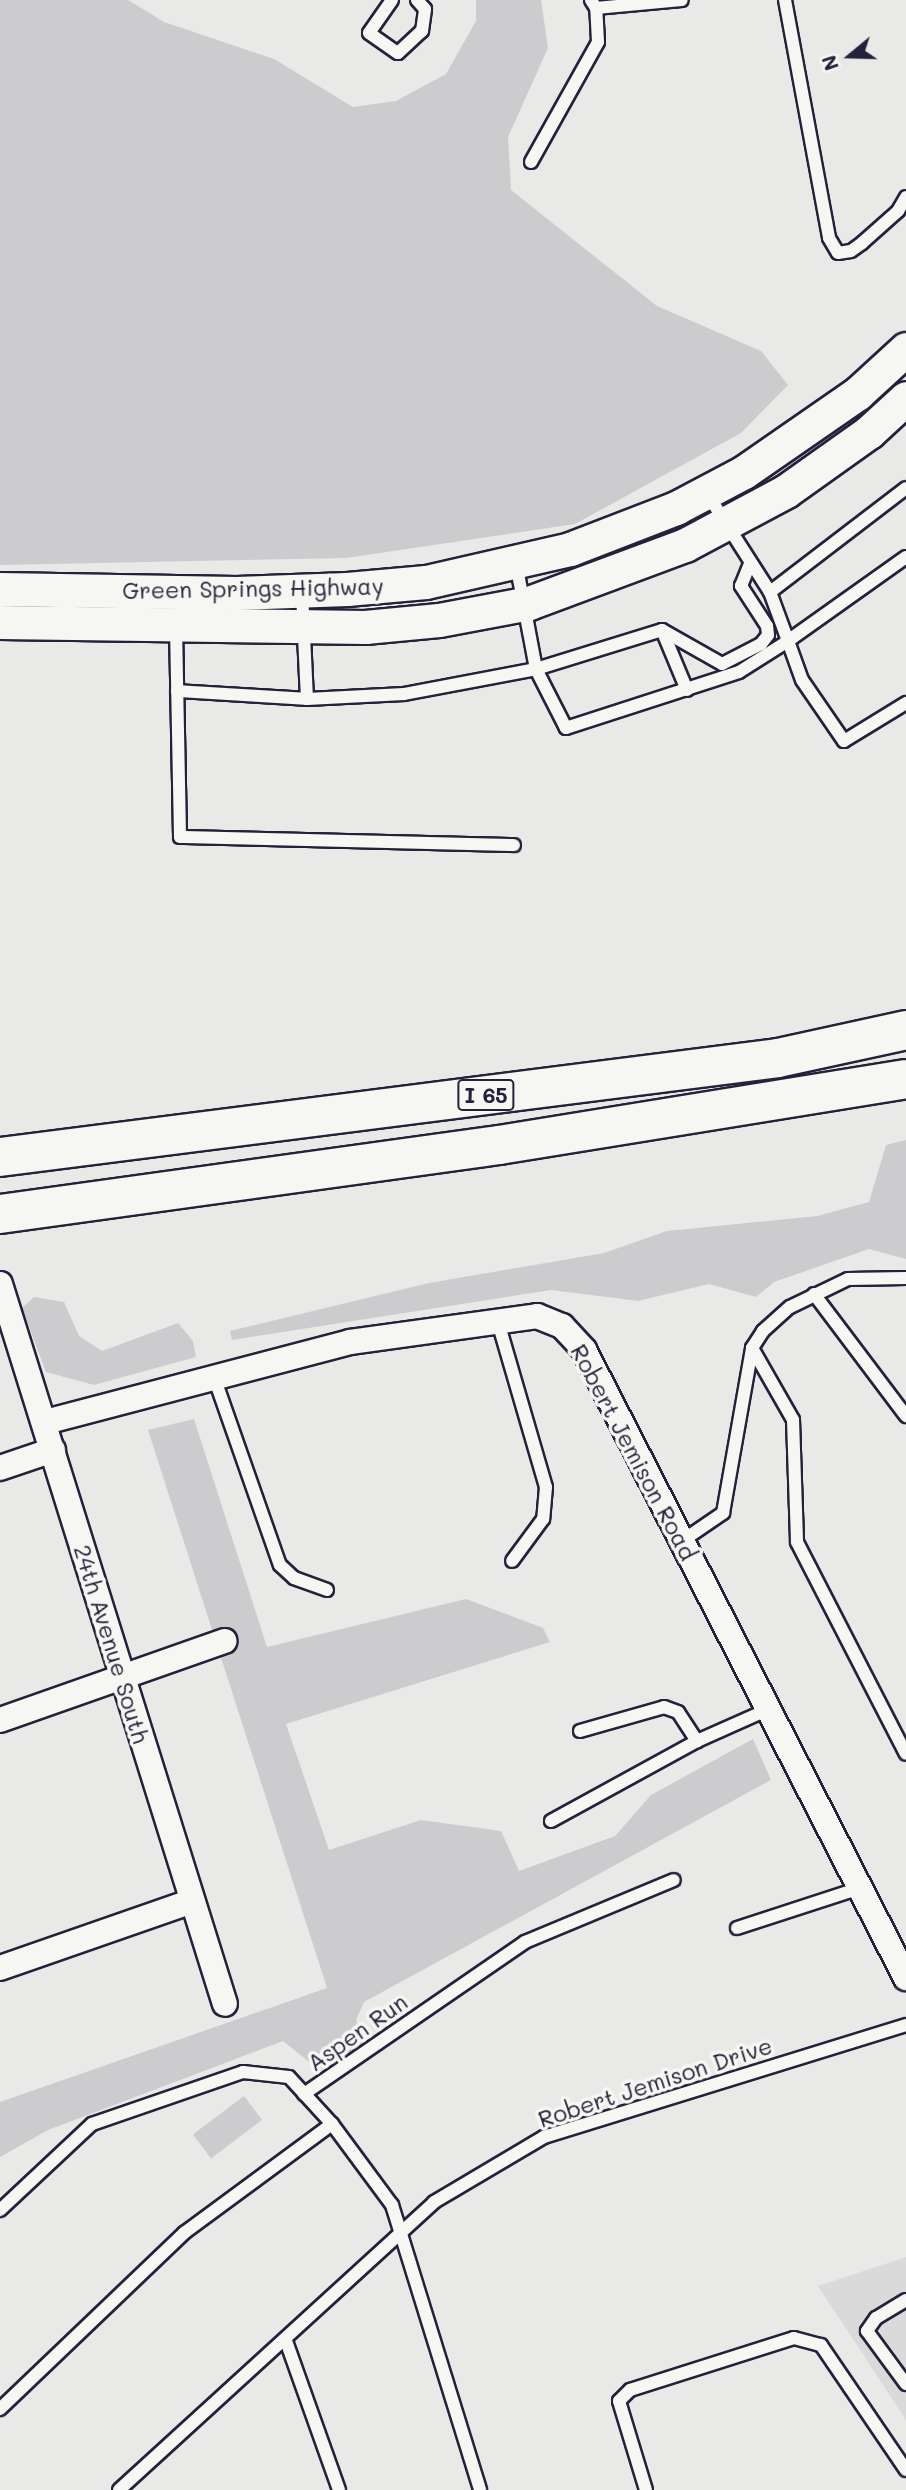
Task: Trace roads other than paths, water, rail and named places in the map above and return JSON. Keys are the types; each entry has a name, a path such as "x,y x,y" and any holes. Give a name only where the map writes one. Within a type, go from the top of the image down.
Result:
{"highway":[{"name":"I 65","path":"0,1157 778,1058 906,1030"},
{"name":"I 65","path":"0,1214 78,1206 906,1079"}],"main road":[{"name":"Green Springs Highway","path":"0,622 174,608 302,591 426,582 607,536 706,492 807,429 906,349"},
{"name":"Green Springs Highway","path":"0,589 174,608 303,626 365,627 439,620 524,604 685,545 786,491 869,432 906,398"}],"street":[{"name":"24th Avenue South","path":"0,1284 225,2004"},
{"name":"Robert Jemison Road","path":"45,1422 350,1342 537,1316 562,1326 584,1350 906,1978"},
{"path":"0,1468 53,1450"},
{"path":"0,1720 224,1641"},
{"path":"0,1968 192,1901"}],"lane":[{"path":"392,0 369,33 398,53 422,32 425,9 417,0"},
{"path":"531,162 598,42 593,4 682,0"},
{"path":"785,0 829,238 838,253 851,251 862,243 898,211 906,197"},
{"path":"770,592 906,488"},
{"path":"706,492 723,524 770,592 802,680 844,741 906,703"},
{"path":"516,561 536,669 566,728 739,672 788,641 906,557"},
{"path":"177,691 307,699 404,694 536,669 662,630 722,664 761,644 768,635 766,626 741,586 750,564"},
{"path":"302,591 307,699"},
{"path":"174,608 180,837 514,845"},
{"path":"662,630 687,690"},
{"path":"682,1541 723,1513 752,1348 790,1307 814,1294 848,1279 906,1278"},
{"path":"814,1294 906,1416"},
{"path":"498,1322 545,1487 544,1519 512,1561"},
{"path":"752,1348 793,1420 797,1542 906,1754"},
{"path":"214,1377 280,1565 294,1578 327,1590"},
{"path":"580,1731 664,1707 678,1712 697,1741"},
{"path":"551,1821 697,1741 769,1709"},
{"name":"Aspen Run","path":"0,2210 92,2124 243,2071 289,2077 304,2094 525,1942 674,1880"},
{"path":"737,1928 860,1888"},
{"name":"Robert Jemison Drive","path":"404,2234 434,2202 544,2137 906,2025"},
{"path":"304,2094 332,2124 393,2205 480,2490"},
{"path":"0,2409 184,2233 332,2124"},
{"path":"119,2490 404,2234"},
{"path":"906,2300 876,2318 867,2331 906,2384"},
{"path":"646,2490 619,2401 630,2390 794,2338 821,2345 906,2470"},
{"path":"286,2341 339,2490"}]}
